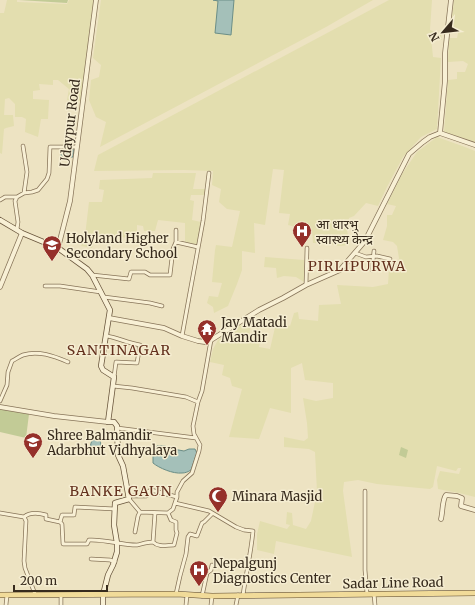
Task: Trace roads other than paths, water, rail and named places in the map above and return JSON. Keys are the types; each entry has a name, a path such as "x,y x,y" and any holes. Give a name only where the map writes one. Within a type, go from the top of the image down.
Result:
{"main road":[{"path":"0,220 22,233 58,248 87,269 103,294 110,310 101,366 103,370 114,377 108,422 114,422 117,426 118,454 123,466 128,497 115,503 114,525 117,552 108,575 103,595 103,605"},
{"name":"Sadar Line Road","path":"0,595 176,594 212,596 475,594"}],"street":[{"name":"Udaypur Road","path":"58,248 70,201 96,0"},
{"path":"440,133 445,81 445,54 451,0"},
{"path":"109,318 164,328 198,341 205,342 211,340 259,310 306,285 340,270 365,242 409,154 430,136 440,133 475,145"},
{"path":"23,146 28,172 24,193"},
{"path":"0,200 5,197 17,197 24,193 38,190 47,179 49,173 50,147 76,147"},
{"path":"182,336 203,221 208,173"},
{"path":"16,229 18,222 14,201 17,197"},
{"path":"92,275 129,279 131,272 145,272 150,275 170,275 173,249 176,242 176,230"},
{"path":"0,285 22,233"},
{"path":"176,242 198,247"},
{"path":"306,248 306,285"},
{"path":"372,270 374,251"},
{"path":"355,253 366,257 377,256 390,259"},
{"path":"45,286 60,286 162,306"},
{"path":"107,336 122,339 140,346 137,363 116,362 114,377"},
{"path":"128,497 140,512 168,513 173,509 177,492 183,481 192,473 200,451 200,445 194,434 193,426 202,391 211,340"},
{"path":"0,401 7,385 8,372 12,361 24,354 39,353 55,356 68,362"},
{"path":"113,386 186,397 198,402"},
{"path":"0,407 54,416 108,422"},
{"path":"117,428 196,438"},
{"path":"128,497 148,496 149,490 152,490 177,497"},
{"path":"365,491 367,594"},
{"path":"441,519 446,495 462,498 461,506 475,510"},
{"path":"175,503 209,511 236,527 253,531 251,552 236,605"},
{"path":"115,510 75,507 74,516 62,515 60,522 62,524 63,544 87,544 89,540 95,540 138,545 146,542 153,542 159,546 174,545 177,533 176,522 171,520 168,513"},
{"path":"135,532 140,512"},
{"path":"0,513 24,517 28,514 44,514 46,519 60,522"},
{"path":"153,542 155,513"},
{"path":"176,594 186,554 188,537 190,534 197,536 202,523 212,514"},
{"path":"24,517 26,521 24,561 35,595"},
{"path":"91,559 110,560 114,562"},
{"path":"202,596 207,573 211,570 212,565"},
{"path":"374,594 375,605"},
{"path":"6,605 7,595"},
{"path":"61,595 61,605"},
{"path":"186,605 187,595"},
{"path":"211,605 212,596"}],"water":[{"path":"213,0 234,0 231,35 215,33 218,1"},
{"path":"66,148 74,150 73,157 62,157 62,151"},
{"path":"95,437 99,438 101,444 97,454 94,455 88,453 92,451 91,444"},
{"path":"157,446 165,446 184,451 195,449 197,453 191,470 184,473 175,473 153,463 153,454"}],"place":[{"name":"आ धारभु स्वास्थ्य केन्द्र","path":"302,248"},
{"name":"Holyland Higher Secondary School","path":"52,262"},
{"name":"Jay Matadi Mandir","path":"207,346"},
{"name":"Shree Balmandir Adarbhut Vidhyalaya","path":"33,459"},
{"name":"Minara Masjid","path":"218,513"},
{"name":"Nepalgunj Diagnostics Center","path":"199,587"}],"district":[{"name":"PIRLIPURWA","path":"357,266"},
{"name":"SANTINAGAR","path":"119,350"},
{"name":"BANKE GAUN","path":"121,491"}]}
